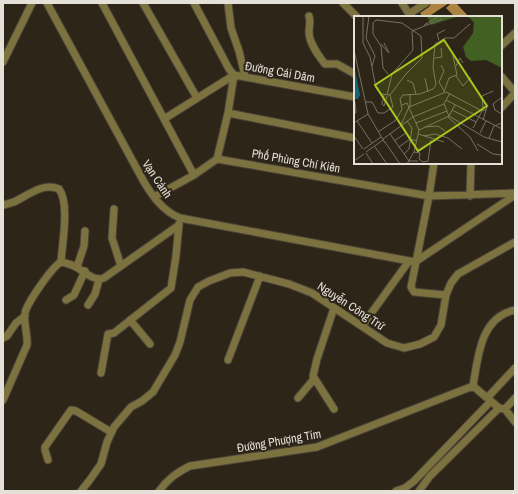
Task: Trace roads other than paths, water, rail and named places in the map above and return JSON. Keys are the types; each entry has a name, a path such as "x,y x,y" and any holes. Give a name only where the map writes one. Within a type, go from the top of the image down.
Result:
{"street":[{"path":"3,62 32,3"},
{"name":"Vạn Cảnh","path":"48,3 144,182 154,197 180,221 412,262"},
{"path":"102,3 194,175"},
{"path":"143,3 197,98"},
{"name":"Đường Cái Dăm","path":"194,3 229,69 234,75 354,97"},
{"path":"228,3 231,28 239,51 245,76"},
{"path":"343,3 356,16"},
{"path":"402,3 410,16 426,3"},
{"path":"309,16 311,22 309,33 318,54 325,64 337,64 354,73"},
{"path":"502,45 515,33"},
{"path":"154,197 194,175 217,159 228,113 234,75"},
{"path":"164,119 234,75"},
{"path":"502,77 515,92 502,107"},
{"path":"228,113 354,138"},
{"name":"Phố Phùng Chí Kiên","path":"217,159 429,196 515,194"},
{"path":"434,164 429,196 412,262 411,290 414,292 446,295"},
{"path":"470,196 471,164"},
{"path":"3,205 14,202 44,187 55,187 59,189 62,198 65,221 61,262"},
{"path":"362,326 412,262 515,194"},
{"path":"114,209 112,238 121,266"},
{"path":"3,400 27,345 26,310 40,286 56,265 61,262 77,267 99,280 121,266 180,221"},
{"path":"100,372 108,335 114,333 171,288 173,283 180,221"},
{"path":"77,267 84,246 85,231"},
{"name":"Nguyễn Công Trứ","path":"81,491 101,464 114,427 131,407 142,401 153,392 175,355 180,342 190,300 198,288 209,281 230,273 243,272 289,284 312,293 387,343 404,348 420,344 434,337 441,325 446,295 451,283 458,274 515,242"},
{"path":"66,300 74,295 85,271"},
{"path":"228,360 260,276"},
{"path":"88,305 95,294 99,280"},
{"path":"334,308 313,373 314,380 334,409"},
{"path":"515,310 498,317 488,329 481,345 473,386 502,409 515,422"},
{"path":"3,338 7,336 16,323 25,316"},
{"path":"130,320 150,344"},
{"path":"396,491 405,488 414,481 489,399 515,368"},
{"path":"298,398 314,380"},
{"name":"Đường Phượng Tím","path":"158,491 167,480 177,472 190,466 317,447 473,386"},
{"path":"419,491 430,476 515,398"},
{"path":"48,460 45,447 71,410 76,411 111,432"}]}
